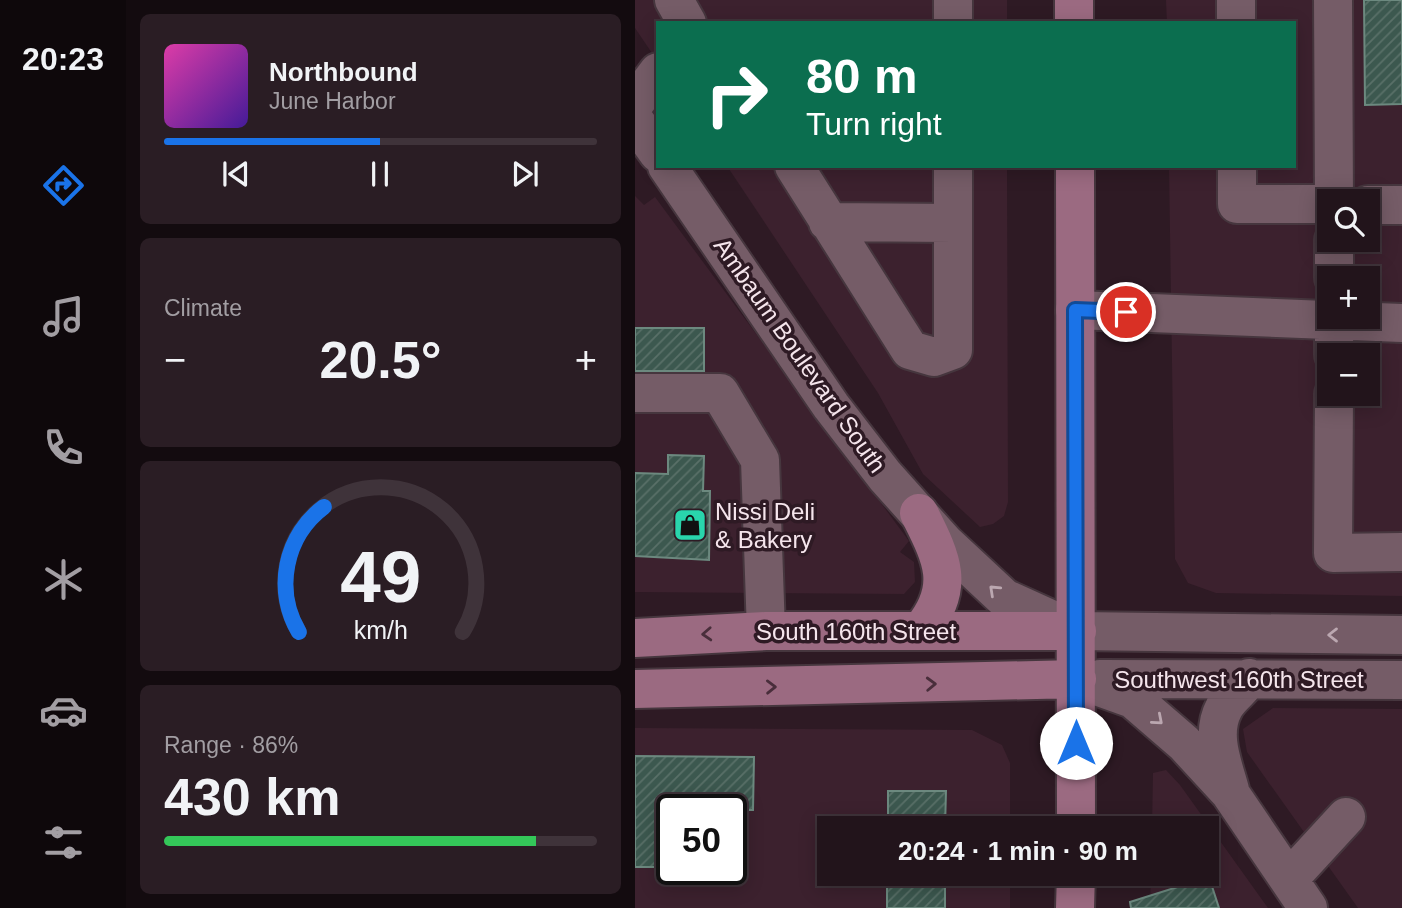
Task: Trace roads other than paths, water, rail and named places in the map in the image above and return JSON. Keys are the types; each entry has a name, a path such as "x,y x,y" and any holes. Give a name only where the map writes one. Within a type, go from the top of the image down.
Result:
{"main road":[{"path":"1074,0 1074,21"},
{"path":"1075,168 1076,816"},
{"path":"919,513 937,550 943,574 942,594 934,614 922,629"},
{"name":"South 160th Street","path":"635,638 766,631 1077,631"},
{"path":"635,689 1077,679"},
{"path":"1075,908 1076,886"}],"street":[{"path":"674,0 686,21"},
{"path":"953,0 953,21"},
{"path":"1236,0 1236,21"},
{"path":"1332,189 1333,0"},
{"path":"635,103 656,75"},
{"path":"635,121 656,150"},
{"name":"Ambaum Boulevard South","path":"668,168 831,406 885,477 1004,598 1077,631"},
{"path":"795,168 910,350 934,358 953,350 953,168"},
{"path":"1237,168 1237,204 1317,203"},
{"path":"1380,205 1402,205"},
{"path":"828,222 953,223"},
{"path":"1075,310 1334,330 1402,323"},
{"path":"635,393 720,393 760,460 766,631"},
{"path":"1334,406 1333,553 1402,552"},
{"name":"Southwest 160th Street","path":"1077,631 1402,635"},
{"path":"1230,793 1217,727 1225,706 1249,678"},
{"path":"1077,679 1133,699 1184,743 1230,793 1298,893 1346,817"},
{"name":"Southwest 160th Street","path":"1077,679 1402,680"}],"place":[{"name":"Nissi Deli & Bakery","path":"690,525"}]}
